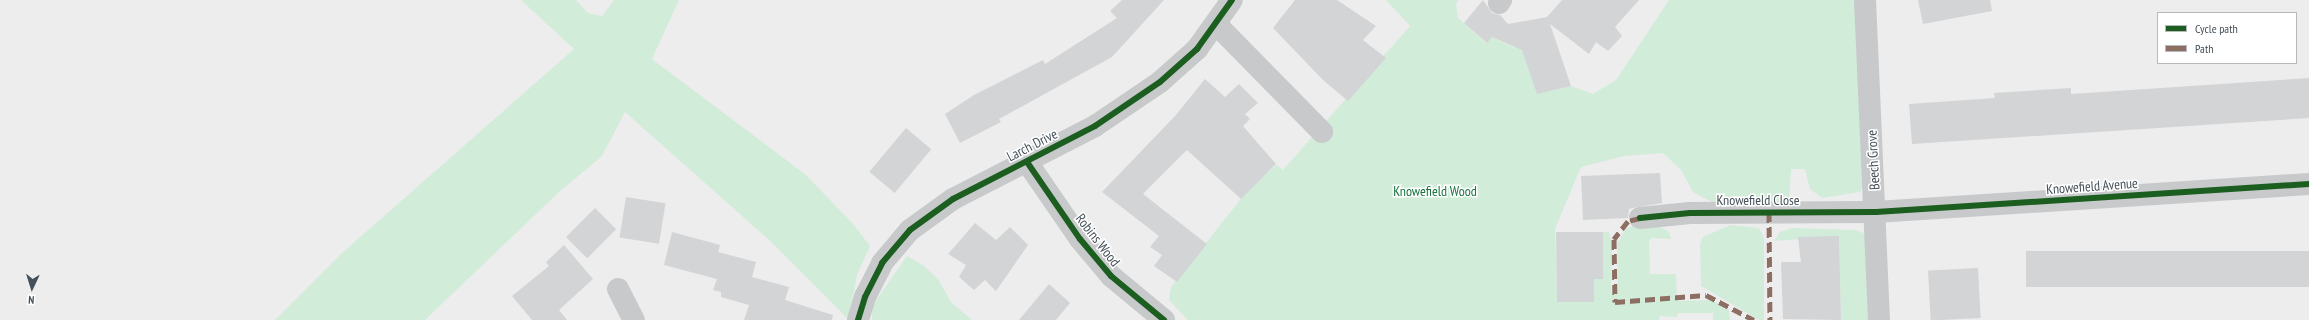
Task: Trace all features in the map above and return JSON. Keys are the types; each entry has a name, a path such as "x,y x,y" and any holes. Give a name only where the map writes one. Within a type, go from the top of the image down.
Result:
{"street":[{"name":"Larch Drive","path":"858,320 865,297 882,263 910,230 953,199 1095,126 1160,82 1197,49 1217,25 1232,0"},
{"name":"Beech Grove","path":"1865,0 1876,212 1879,320"},
{"path":"1217,25 1322,132"},
{"name":"Robins Wood","path":"1027,162 1080,239 1111,276 1164,320"},
{"name":"Knowefield Avenue","path":"1876,212 2309,184"},
{"name":"Knowefield Close","path":"1640,218 1690,213 1876,212"},
{"path":"618,289 634,320"}],"green space":[{"path":"521,0 576,0 588,13 602,16 614,0 679,0 652,59 806,175 854,225 870,246 857,275 849,320 769,240 625,112 602,156 559,192 425,320 275,320 342,253 574,49"},
{"name":"Knowefield Wood","path":"1386,0 1458,0 1456,4 1458,18 1486,43 1491,37 1514,47 1521,43 1553,90 1571,86 1593,94 1616,80 1669,0 1855,0 1867,180 1860,192 1822,198 1810,189 1805,169 1791,169 1789,201 1753,206 1712,202 1693,192 1681,170 1663,153 1624,156 1581,167 1555,229 1557,302 1594,301 1594,279 1603,279 1603,252 1593,232 1609,232 1612,245 1611,294 1618,294 1617,243 1626,229 1638,224 1657,225 1669,232 1671,239 1652,238 1649,241 1650,274 1676,274 1677,301 1711,300 1728,308 1730,320 1713,320 1713,313 1678,313 1677,317 1660,316 1659,320 1188,320 1169,300 1171,287 1251,186 1277,165 1283,170 1410,26"},
{"path":"1730,225 1759,228 1764,238 1764,320 1759,320 1701,286 1700,244 1703,237"},
{"path":"1793,228 1855,230 1869,235 1871,320 1841,320 1839,236 1774,241 1780,232"},
{"path":"907,256 923,265 938,279 951,302 972,320 872,320 872,309 877,299"}],"building":[{"path":"1122,0 1164,0 1112,57 999,119 1001,122 960,143 945,114 974,95 1043,60 1045,64 1117,18 1110,11"},
{"path":"1295,0 1337,0 1376,26 1363,40 1386,58 1348,101 1323,80 1273,28"},
{"path":"1483,0 1492,13 1500,15 1508,24 1547,17 1562,0 1639,0 1615,27 1622,36 1608,51 1596,42 1589,54 1550,24 1571,86 1537,94 1522,50 1492,37 1487,43 1464,23"},
{"path":"1918,0 1990,0 1992,11 1923,24"},
{"path":"2309,78 2309,118 1912,144 1909,104 1995,98 1994,93 2071,88 2071,94"},
{"path":"1205,79 1225,97 1239,84 1258,103 1245,114 1250,119 1243,126 1276,164 1241,199 1187,150 1143,194 1207,244 1177,282 1154,266 1162,255 1150,247 1159,236 1102,192 1176,115"},
{"path":"906,128 931,149 895,193 869,172"},
{"path":"1660,173 1662,203 1629,209 1628,218 1583,220 1581,176"},
{"path":"626,197 666,203 659,244 620,237"},
{"path":"595,208 616,229 587,258 566,237"},
{"path":"975,223 996,240 1010,227 1028,245 996,291 985,280 974,290 959,277 966,265 948,254"},
{"path":"672,232 720,245 718,252 756,262 752,277 789,287 785,300 833,315 832,320 744,320 749,305 721,297 721,292 713,290 717,279 664,265"},
{"path":"1556,232 1603,232 1603,279 1594,279 1594,302 1557,302"},
{"path":"1839,236 1841,320 1783,319 1781,262 1801,262 1798,237"},
{"path":"564,245 593,279 559,310 567,320 532,320 512,296 549,266 546,262"},
{"path":"2026,251 2309,251 2309,287 2026,287"},
{"path":"1978,268 1981,318 1931,320 1928,271"},
{"path":"1049,284 1070,303 1056,320 1019,320"}],"marked path":[{"path":"1769,212 1770,320"},
{"path":"1640,218 1628,221 1614,239 1615,302 1706,295 1754,320"}],"cycle path":[{"path":"858,320 865,297 882,263 910,230 953,199 1095,126 1160,82 1197,49 1232,0"},
{"path":"1027,162 1080,239 1111,276 1164,320"},
{"path":"1640,218 1690,213 1876,212 2309,184"}]}
